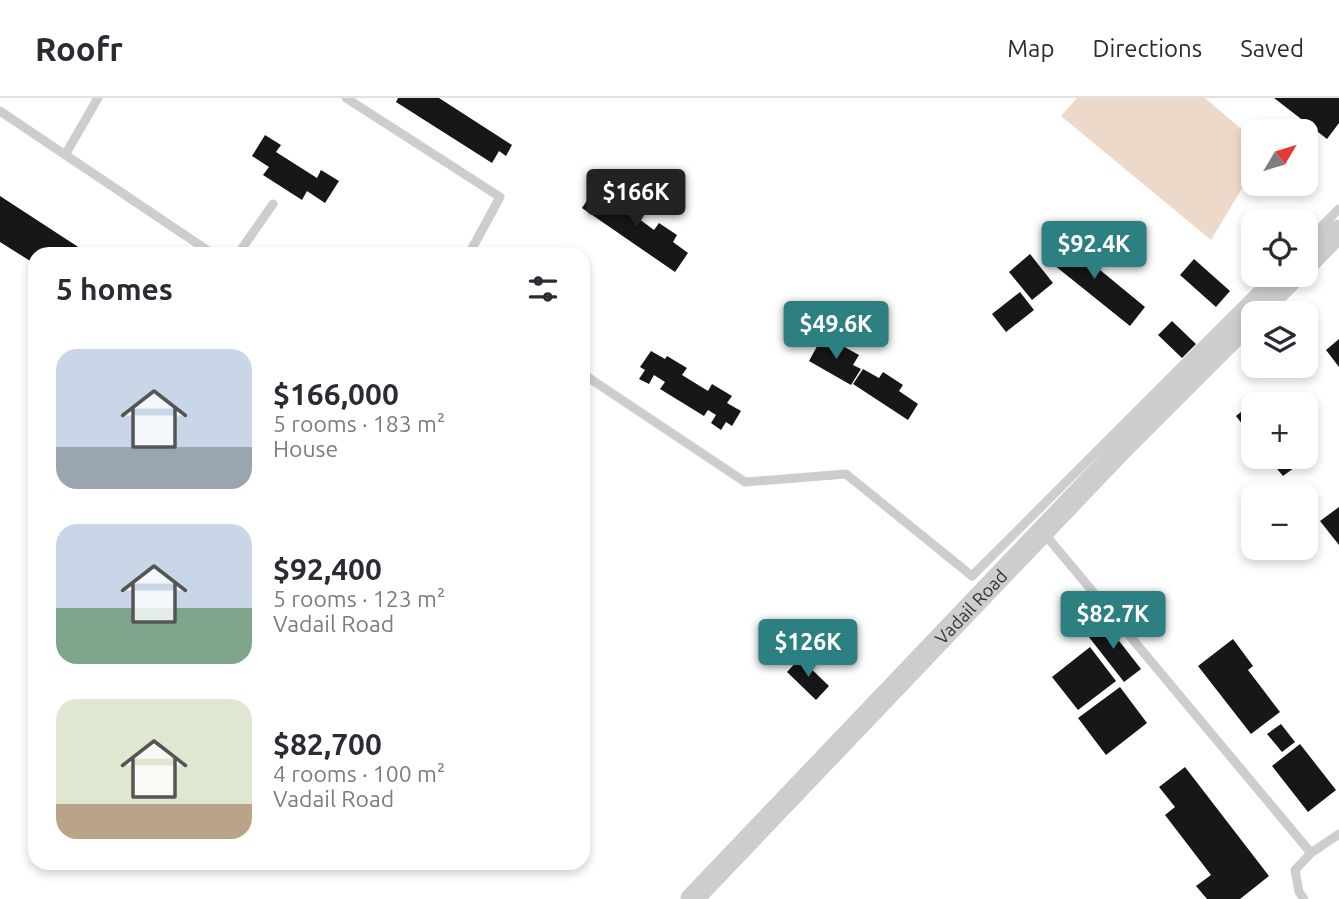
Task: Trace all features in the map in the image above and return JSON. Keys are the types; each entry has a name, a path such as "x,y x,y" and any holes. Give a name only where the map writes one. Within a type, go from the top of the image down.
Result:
{"street":[{"path":"1318,253 1339,231"},
{"path":"1269,301 1283,287"},
{"name":"Vadail Road","path":"692,899 1241,329"}],"lane":[{"path":"65,155 98,98"},
{"path":"346,98 500,198 473,247"},
{"path":"0,111 203,247"},
{"path":"243,247 273,204"},
{"path":"1318,230 1339,209"},
{"path":"590,379 745,482 846,474 972,576 1261,287"},
{"path":"1043,532 1311,853"},
{"path":"1304,899 1298,892 1295,870 1311,853 1339,834"}],"shaded area":[{"path":"1077,98 1205,98 1241,129 1241,190 1211,240 1061,116"}],"building":[{"path":"398,98 439,98 512,145 506,156 499,151 492,163 396,102"},
{"path":"1274,98 1339,98 1339,123 1327,139 1318,132 1318,119 1301,119"},
{"path":"265,135 281,145 276,152 317,178 321,170 339,181 325,203 307,191 302,200 263,175 269,167 252,156"},
{"path":"595,189 609,198 613,194 634,209 631,213 654,230 659,223 677,235 673,242 688,253 675,272 582,208"},
{"path":"0,196 78,247 28,247 28,260 0,242"},
{"path":"1060,237 1145,307 1130,326 1044,257"},
{"path":"1030,254 1053,283 1032,300 1009,272"},
{"path":"1194,259 1230,291 1216,307 1180,275"},
{"path":"1020,292 1034,310 1006,332 992,314"},
{"path":"1172,321 1196,344 1182,358 1158,335"},
{"path":"821,339 837,348 839,344 859,355 853,365 861,369 851,385 809,361"},
{"path":"1339,339 1339,367 1326,350"},
{"path":"651,351 665,359 667,356 687,368 682,375 708,391 712,384 732,396 727,403 741,411 732,426 726,422 721,430 711,423 716,415 708,410 704,416 660,389 665,382 654,375 649,384 639,379 645,370 640,367"},
{"path":"863,369 879,378 883,372 903,385 899,391 918,404 908,420 853,384"},
{"path":"1277,469 1292,469 1283,476"},
{"path":"1339,507 1339,545 1320,521"},
{"path":"1102,619 1141,669 1124,682 1085,632"},
{"path":"1233,639 1253,666 1248,670 1280,712 1251,734 1198,666"},
{"path":"1090,647 1116,681 1078,710 1052,677"},
{"path":"800,658 829,686 816,700 787,672"},
{"path":"1120,687 1147,723 1106,755 1078,718"},
{"path":"1281,724 1295,742 1282,752 1267,734"},
{"path":"1300,744 1336,790 1308,812 1272,766"},
{"path":"1185,767 1269,876 1240,899 1207,899 1196,886 1211,875 1165,815 1175,807 1159,787"}]}
